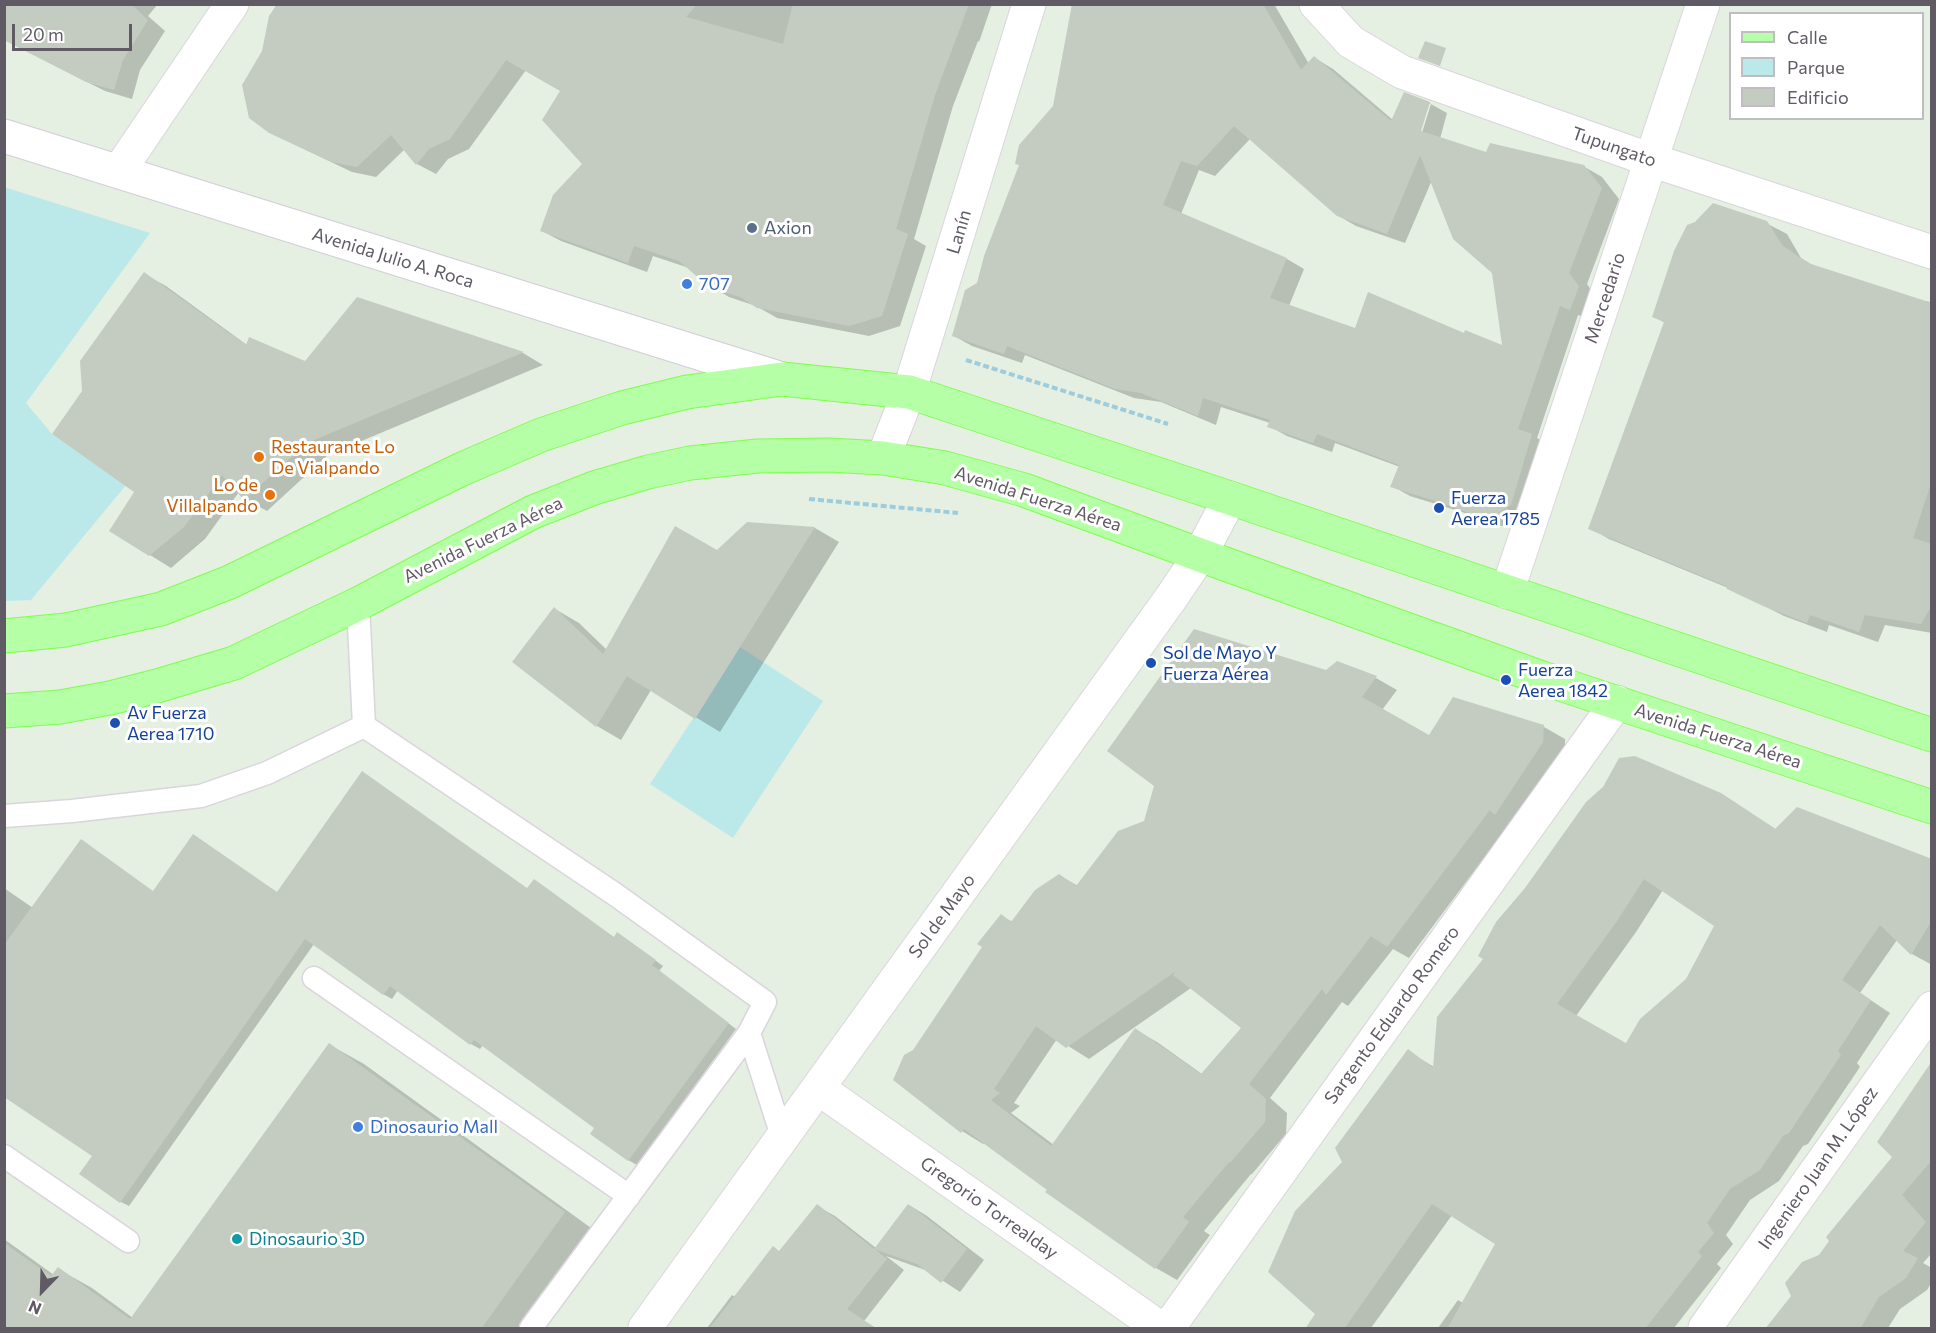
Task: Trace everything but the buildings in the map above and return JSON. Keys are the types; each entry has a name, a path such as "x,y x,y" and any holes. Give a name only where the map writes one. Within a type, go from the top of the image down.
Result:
{"main road":[{"path":"4,636 66,630 161,609 230,582 462,469 542,435 622,408 687,392 782,379 909,392 1932,735"},
{"name":"Avenida Fuerza Aérea","path":"4,711 60,707 110,698 234,663 358,604 533,512 594,488 648,472 690,463 758,456 815,454 883,458 945,468 1024,490 1542,678 1932,807"}],"street":[{"path":"119,171 232,4"},
{"name":"Lanín","path":"883,458 909,392 1029,4"},
{"name":"Tupungato","path":"1316,4 1351,42 1402,72 1651,160 1932,252"},
{"name":"Mercedario","path":"1506,592 1703,4"},
{"name":"Avenida Julio A. Roca","path":"4,136 782,379"},
{"name":"Sol de Mayo","path":"645,1329 1171,598 1200,555 1230,498"},
{"name":"Sargento Eduardo Romero","path":"1168,1329 1617,702"},
{"name":"Ingeniero Juan M. López","path":"1705,1329 1932,1008"},
{"name":"Gregorio Torrealday","path":"818,1088 1160,1329"}],"lane":[{"path":"358,604 364,726"},
{"path":"4,816 72,812 201,796 267,773 364,726"},
{"path":"364,726 616,895 765,1002 749,1033 531,1329"},
{"path":"315,978 629,1196"},
{"path":"749,1033 782,1136"},
{"path":"4,1156 128,1241"}],"path":[{"path":"966,360 1168,424"},
{"path":"809,499 965,513"}],"green space":[{"path":"4,187 150,233 26,403 52,434 114,477 131,479 31,600 5,601"},
{"path":"740,647 823,701 733,838 650,784"}],"place":[{"name":"Axion","path":"752,228"},
{"name":"707","path":"687,284"},
{"name":"Restaurante Lo De Vialpando","path":"259,457"},
{"name":"Lo de Villalpando","path":"270,495"},
{"name":"Fuerza Aerea 1785","path":"1439,508"},
{"name":"Sol de Mayo Y Fuerza Aérea","path":"1151,663"},
{"name":"Fuerza Aerea 1842","path":"1506,680"},
{"name":"Av Fuerza Aerea 1710","path":"115,723"},
{"name":"Dinosaurio Mall","path":"358,1127"},
{"name":"Dinosaurio 3D","path":"237,1239"}]}
